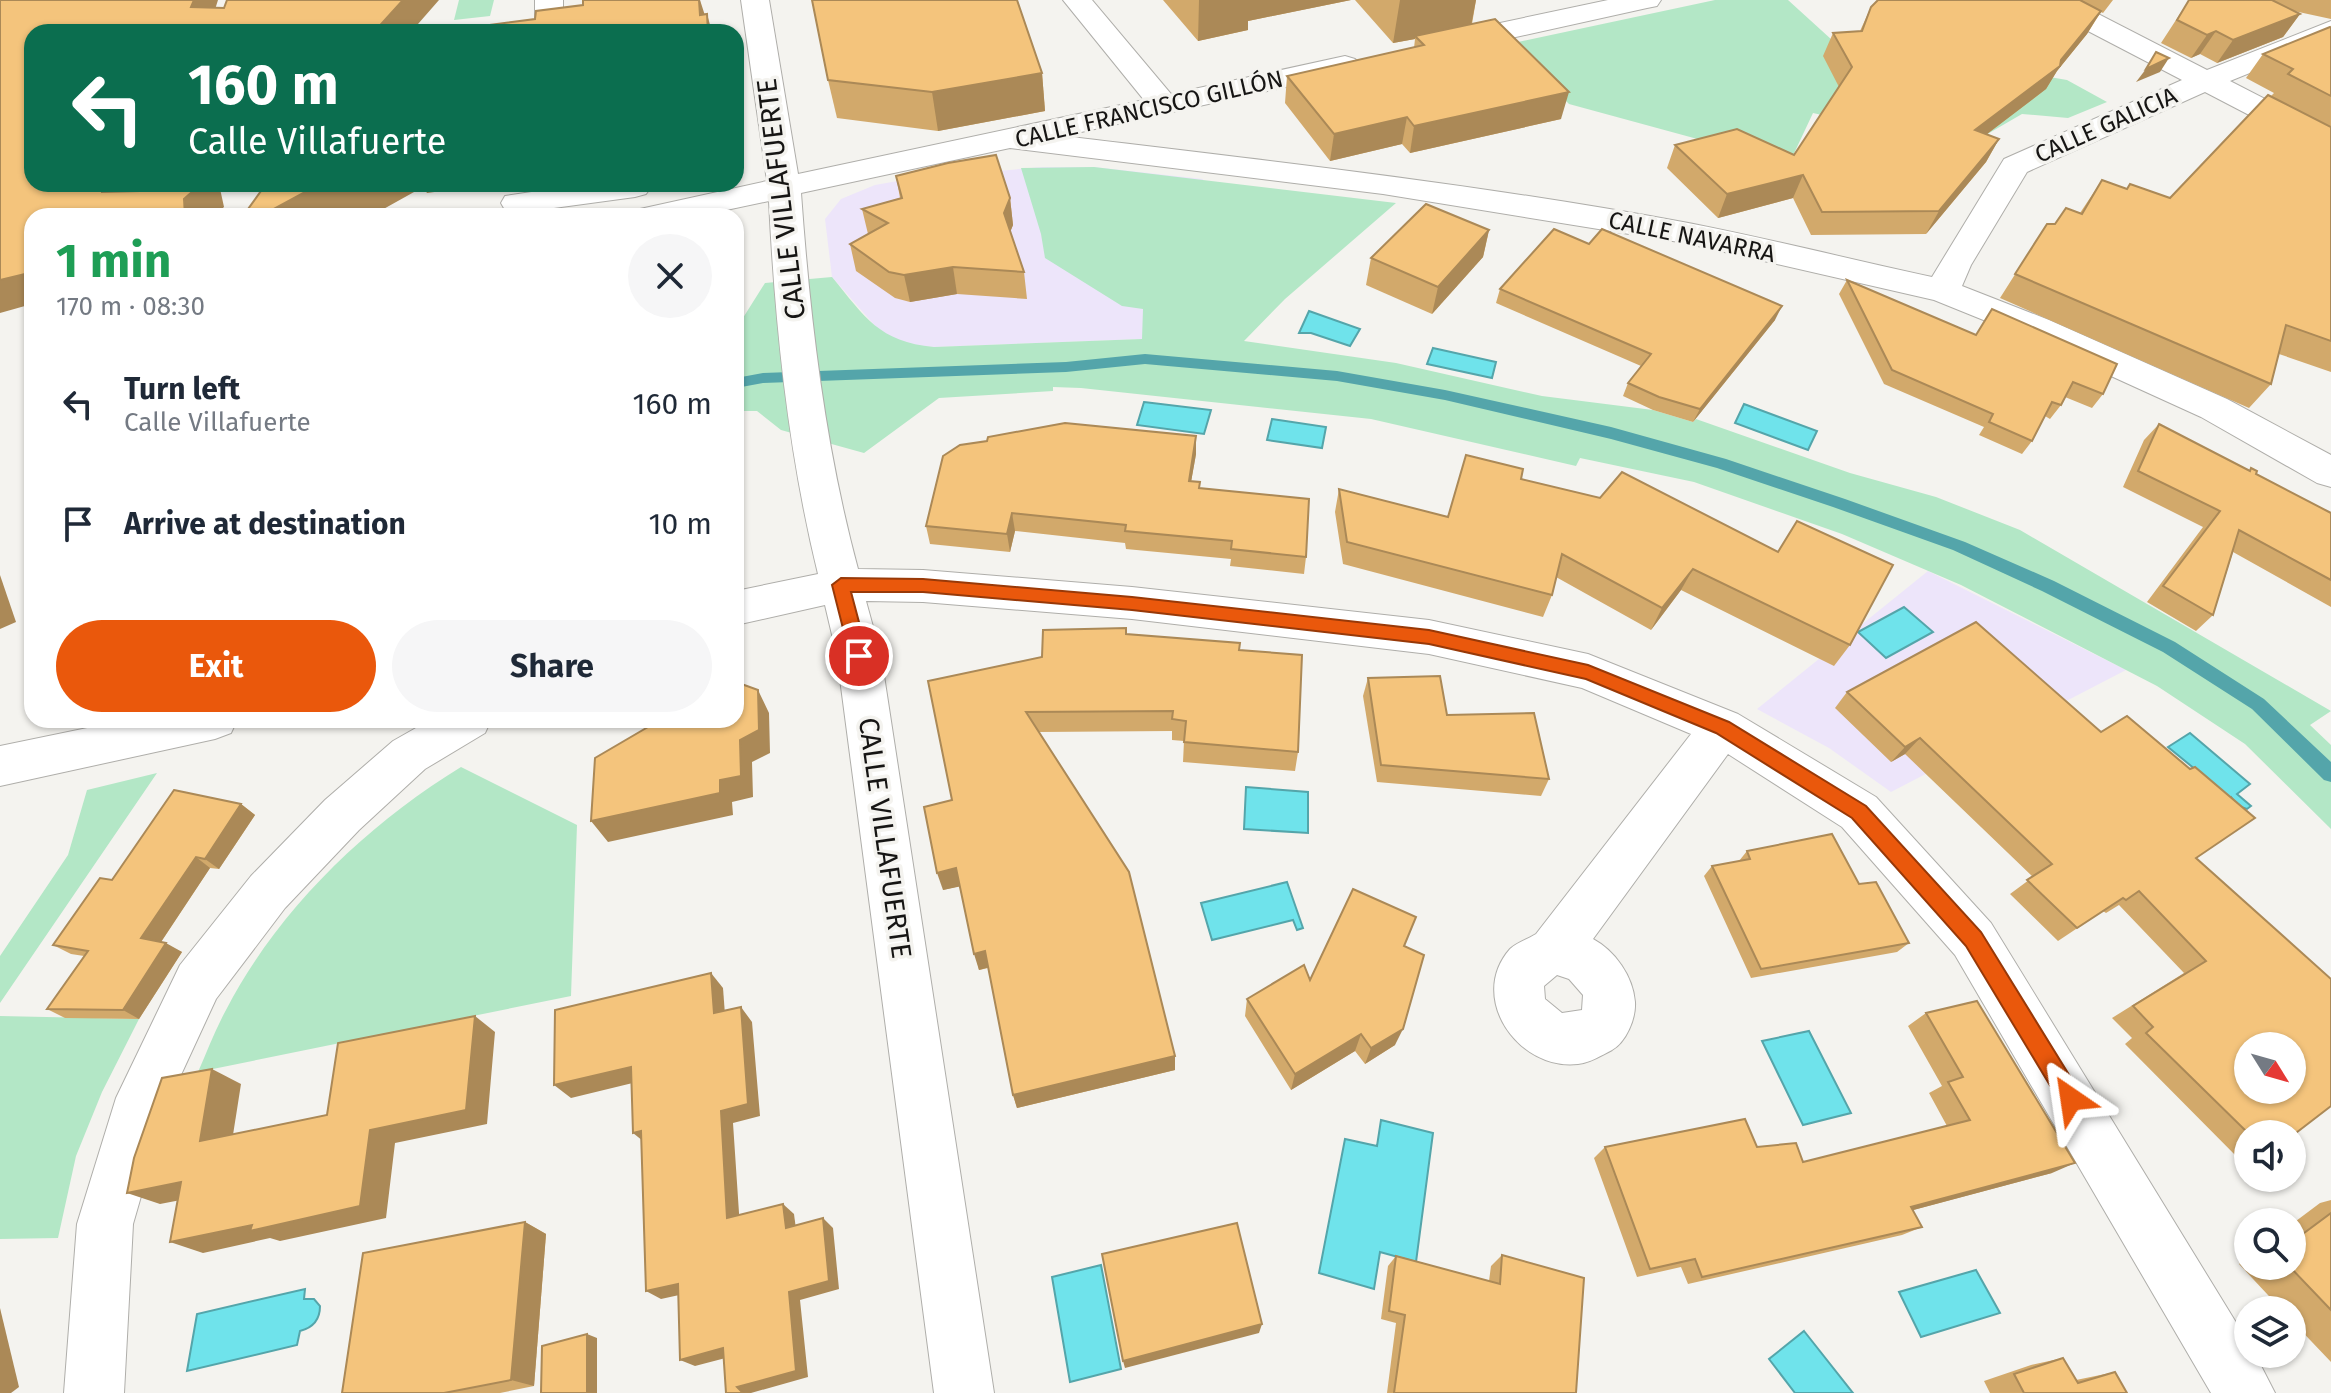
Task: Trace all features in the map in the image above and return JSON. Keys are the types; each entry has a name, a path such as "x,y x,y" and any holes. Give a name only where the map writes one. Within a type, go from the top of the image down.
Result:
{"street":[{"path":"549,0 549,24"},
{"name":"CALLE VILLAFUERTE","path":"755,0 784,186 790,281 811,438 822,509 859,656 964,1393"},
{"path":"1077,0 1164,104"},
{"path":"1413,50 1647,0"},
{"path":"2050,0 2331,145"},
{"name":"CALLE GALICIA","path":"1943,291 1954,265 2015,166 2331,30"},
{"name":"CALLE FRANCISCO GILLÓN","path":"687,208 1366,61"},
{"name":"CALLE NAVARRA","path":"1013,139 1383,184 1525,205 1685,233 1943,291 2036,328 2214,408 2331,473"},
{"path":"518,201 635,196"},
{"path":"744,606 841,585 923,586 1117,602 1429,637 1588,672 1722,727 1859,812 1973,939 2245,1393"},
{"path":"1554,951 1722,727"},
{"path":"0,766 178,728"},
{"path":"94,1393 105,1224 143,1098 198,982 268,892 342,815 409,755 455,728"}],"shaded area":[{"path":"1042,167 1094,167 1203,179 1142,339 934,347 909,345 889,337 876,327 832,277 825,219 841,199 875,185 909,179"},
{"path":"1928,571 2126,670 1891,792 1829,748 1757,709"}],"green space":[{"path":"459,0 494,0 490,16 454,20"},
{"path":"1715,0 1788,0 1832,40 2067,80 2107,102 2068,118 2022,114 1965,147 1813,113 1789,164 1569,104 1509,44"},
{"path":"1094,167 1396,203 1285,299 1244,341 1396,363 1542,396 1653,410 1693,422 1696,419 1850,473 1936,497 2020,530 2331,711 2310,725 2331,745 2331,829 2245,744 2157,686 1961,585 1842,534 1694,482 1580,458 1576,466 1371,419 1081,388 1053,387 1053,391 939,398 864,453 781,430 757,411 744,411 744,316 765,283 832,277 864,315 886,333 900,340 934,347 1142,339 1143,309 1122,306 1045,258 1021,168"},
{"path":"461,767 577,825 571,996 198,1072 222,1018 247,973 298,905 358,843 425,790"},
{"path":"157,773 0,1003 0,956 68,855 87,790"},
{"path":"0,1016 139,1019 102,1092 76,1156 58,1238 0,1239"}],"water":[{"path":"1309,311 1360,329 1350,346 1311,333 1299,333"},
{"path":"1433,348 1496,362 1492,378 1427,364"},
{"path":"1144,402 1211,410 1204,434 1137,425"},
{"path":"1744,404 1817,431 1808,450 1735,423"},
{"path":"1272,419 1326,427 1322,448 1267,440"},
{"path":"1904,607 1933,632 1886,658 1858,632"},
{"path":"2190,733 2250,784 2237,794 2251,806 2247,809 2238,806 2231,797 2222,802 2207,779 2168,747"},
{"path":"1246,787 1308,792 1308,833 1244,829"},
{"path":"1287,882 1303,928 1297,930 1293,920 1212,940 1201,903"},
{"path":"1809,1031 1851,1113 1803,1125 1762,1041"},
{"path":"1381,1120 1433,1133 1416,1262 1380,1252 1374,1289 1319,1273 1345,1139 1377,1146"},
{"path":"1101,1265 1121,1369 1070,1382 1052,1277"},
{"path":"1976,1270 2000,1313 1921,1337 1899,1292"},
{"path":"305,1289 304,1299 314,1299 320,1311 314,1323 300,1331 297,1345 187,1371 197,1314"},
{"path":"1804,1331 1853,1393 1795,1393 1769,1359"}],"building":[{"path":"0,0 194,0 191,7 224,8 227,0 403,0 381,24 24,24 24,192 192,192 184,199 185,208 24,208 24,274 0,280"},
{"path":"583,0 699,0 700,15 707,14 708,24 497,24 535,19 536,11 583,5"},
{"path":"812,0 1017,0 1042,73 932,92 828,80"},
{"path":"1878,0 2080,0 2101,11 2061,60 2060,66 1975,130 1999,139 1939,211 1822,212 1803,175 1727,194 1675,145 1737,129 1794,155 1852,67 1833,33 1862,31 1871,7"},
{"path":"2189,0 2272,0 2300,14 2233,40 2216,31 2207,35 2177,20"},
{"path":"1495,19 1569,92 1414,126 1407,117 1334,134 1287,76 1424,45 1415,36"},
{"path":"2330,27 2331,96 2288,74 2293,69 2263,54"},
{"path":"2156,52 2169,58 2146,69"},
{"path":"2268,95 2331,127 2331,341 2286,325 2271,384 2015,274 2047,224 2055,224 2066,208 2082,214 2102,180 2127,189 2130,184 2170,198"},
{"path":"996,155 1010,198 1004,213 1024,272 953,267 904,275 889,272 850,244 888,223 862,209 902,198 896,176"},
{"path":"260,192 305,192 276,208 249,208"},
{"path":"1426,204 1489,230 1438,287 1371,258"},
{"path":"1554,229 1589,244 1602,229 1782,306 1700,409 1659,397 1628,383 1651,354 1500,289"},
{"path":"1847,280 1976,335 1992,309 2117,364 2103,394 2073,382 2061,405 2052,402 2032,441 1989,422 1993,414 1892,370"},
{"path":"1065,423 1196,436 1189,481 1200,482 1199,488 1309,499 1306,557 1231,549 1232,541 1125,531 1126,525 1012,513 1007,534 926,526 943,456 960,445 987,441 988,437"},
{"path":"2159,424 2250,471 2251,468 2257,471 2256,474 2331,513 2331,580 2239,530 2213,615 2163,586 2220,511 2138,471"},
{"path":"1466,455 1523,469 1521,479 1600,498 1622,472 1778,552 1797,521 1893,565 1850,645 1693,569 1662,608 1562,554 1552,595 1347,542 1339,489 1448,517"},
{"path":"1976,622 2101,732 2127,716 2190,769 2195,767 2255,818 2196,858 2331,979 2331,1106 2306,1125 2306,1120 2235,1120 2146,1033 2153,1027 2133,1006 2206,961 2139,891 2077,928 2027,880 2052,864 1920,738 1905,747 1847,692"},
{"path":"1126,628 1126,634 1240,643 1239,650 1302,655 1298,752 1184,742 1186,721 1172,719 1173,711 1026,712 1129,872 1175,1056 1013,1095 985,951 974,954 956,868 937,873 924,807 952,800 928,681 1042,657 1043,630"},
{"path":"1440,676 1447,715 1534,713 1549,779 1381,765 1368,678"},
{"path":"744,685 758,690 759,730 740,740 741,776 720,780 720,793 591,821 595,758 646,728 744,728"},
{"path":"174,790 241,804 205,859 196,857 141,938 166,943 123,1010 47,1009 88,951 53,945 100,878 112,880"},
{"path":"1832,834 1859,884 1876,882 1909,943 1761,969 1712,866 1750,859 1747,851"},
{"path":"1353,889 1416,917 1404,946 1424,955 1403,1029 1371,1048 1361,1034 1295,1074 1247,999 1304,965 1310,980"},
{"path":"711,973 714,1013 741,1007 748,1104 721,1111 727,1218 783,1204 786,1228 823,1218 829,1281 789,1292 796,1371 737,1387 743,1393 726,1393 723,1348 680,1360 678,1284 646,1291 641,1131 633,1133 631,1067 554,1085 555,1010"},
{"path":"1977,1001 2075,1163 1911,1207 1922,1227 1702,1277 1695,1259 1650,1269 1605,1147 1745,1119 1757,1147 1796,1143 1803,1162 1970,1120 1948,1082 1963,1077 1926,1013"},
{"path":"475,1016 466,1110 370,1130 360,1206 250,1231 252,1225 170,1242 181,1182 127,1193 134,1158 162,1078 212,1069 200,1141 327,1115 338,1043"},
{"path":"2331,1213 2331,1310 2302,1280 2306,1280 2306,1232"},
{"path":"525,1222 511,1380 444,1393 342,1393 363,1253"},
{"path":"1237,1223 1262,1324 1123,1361 1102,1254"},
{"path":"1502,1255 1584,1278 1576,1393 1394,1393 1405,1315 1389,1311 1396,1256 1500,1284"},
{"path":"587,1334 587,1393 541,1393 542,1346"},
{"path":"2063,1358 2078,1383 2115,1372 2127,1393 2024,1393 2014,1374"}],"waterway":[{"path":"744,382 859,373 1066,367 1145,359 1337,376 1445,395 1611,433 1720,463 1839,503 1959,546 2048,586 2169,647 2258,704 2331,774"}],"route":[{"path":"859,656 841,585 923,586 1132,603 1429,637 1588,672 1722,727 1859,812 1973,939 2071,1099"}]}
